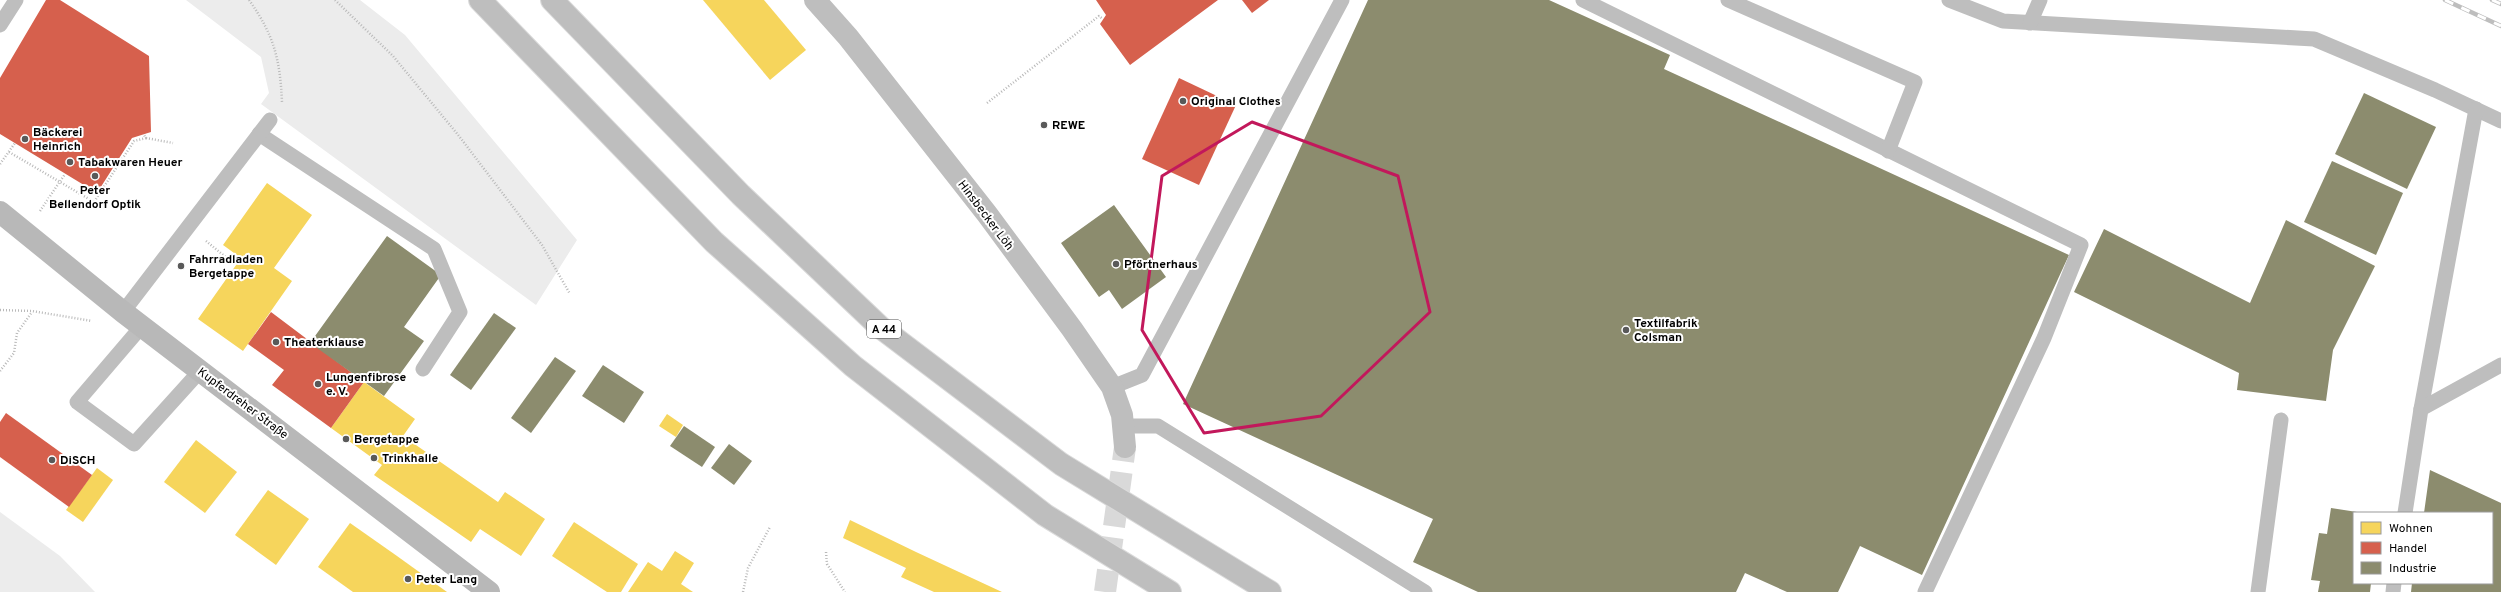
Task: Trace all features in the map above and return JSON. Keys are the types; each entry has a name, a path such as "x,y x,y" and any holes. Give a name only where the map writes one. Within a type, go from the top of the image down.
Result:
{"main road":[{"path":"480,0 714,242 853,366 1045,515 1170,592"},
{"name":"A 44","path":"552,0 741,196 880,327 1061,464 1270,592"},
{"name":"Hinsbecker Löh","path":"815,0 848,37 987,214 1112,387 1122,415 1125,447"}],"street":[{"name":"Kupferdreher Straße","path":"0,212 123,312 489,592"}],"lane":[{"path":"0,25 16,0"},
{"path":"1112,387 1142,375 1342,0"},
{"path":"1583,0 2081,245 2044,338 1925,592"},
{"path":"1728,0 1915,82 1888,151"},
{"path":"1949,0 2003,21 2314,39 2476,109 2501,122"},
{"path":"2030,23 2040,0"},
{"path":"2405,512 2421,409 2476,109"},
{"path":"123,312 270,120"},
{"path":"259,134 434,249 460,312 423,370"},
{"path":"142,326 77,402 134,444 200,370"},
{"path":"2421,409 2501,365"},
{"path":"2258,592 2281,420"},
{"path":"1123,426 1158,426 1425,592"}],"path":[{"path":"250,0 264,20 278,53 282,107 270,120"},
{"path":"335,0 393,56 440,112 542,245 570,294"},
{"path":"987,103 1085,30 1099,16 1102,20"},
{"path":"9,152 59,183 94,202 134,141 145,136 173,143"},
{"path":"0,164 15,143"},
{"path":"26,233 65,174"},
{"path":"189,226 233,263"},
{"path":"0,310 32,311 88,323"},
{"path":"0,371 14,353 17,333 32,311"},
{"path":"743,592 748,568 770,527"},
{"path":"826,552 827,564 845,592"}],"highlighted area":[{"path":"1252,122 1398,176 1430,312 1321,416 1204,433 1142,330 1162,176"}],"shaded area":[{"path":"186,0 360,0 405,35 577,240 536,305 261,104 269,93 261,57"},
{"path":"0,512 60,556 95,592 0,592"}],"building: Wohnen":[{"path":"703,0 764,0 806,50 770,80"},
{"path":"267,183 312,215 274,268 292,281 243,351 198,319 241,258 223,245"},
{"path":"364,382 415,419 403,436 498,502 505,492 545,519 521,556 480,529 471,542 374,475 382,465 331,428"},
{"path":"667,414 683,425 676,437 659,426"},
{"path":"196,440 237,472 205,513 164,482"},
{"path":"97,468 113,480 83,522 66,510"},
{"path":"268,490 309,519 276,565 235,535"},
{"path":"850,520 1002,592 934,592 901,577 906,568 843,538"},
{"path":"574,522 638,564 621,592 607,592 552,556"},
{"path":"350,523 447,592 353,592 318,567"},
{"path":"675,551 694,563 681,584 693,592 628,592 648,562 662,571"}],"building: Handel":[{"path":"46,0 60,0 149,56 151,132 132,138 97,193 0,134 0,78"},
{"path":"1096,0 1218,0 1130,65 1100,24 1106,15"},
{"path":"1242,0 1269,0 1252,13"},
{"path":"1179,78 1236,105 1199,185 1142,159"},
{"name":"Lungenfibrose e. V.","path":"271,312 364,382 331,428 272,385 284,370 248,344"},
{"path":"6,413 92,475 69,507 0,457 0,422"}],"building: Industrie":[{"name":"Textilfabrik Colsman","path":"1368,0 1549,0 1670,55 1664,69 2069,255 1922,575 1860,546 1838,592 1787,592 1745,573 1736,592 1478,592 1413,562 1433,519 1183,404"},
{"path":"2364,93 2436,127 2407,189 2335,154"},
{"path":"2332,161 2403,193 2376,255 2304,222"},
{"name":"Pförtnerhaus","path":"1114,205 1166,277 1122,309 1109,290 1099,297 1061,243"},
{"path":"2286,220 2375,266 2333,350 2326,401 2237,390 2239,373 2074,292 2104,229 2250,303"},
{"path":"387,236 441,275 404,327 424,341 384,396 310,343"},
{"path":"494,313 516,328 471,390 450,375"},
{"path":"555,357 576,371 531,433 511,418"},
{"path":"603,365 644,392 624,423 582,396"},
{"path":"684,426 715,447 702,467 670,446"},
{"path":"729,444 752,461 734,485 711,468"},
{"path":"2430,470 2501,503 2501,592 2411,592 2412,584 2493,584 2493,512 2424,512"},
{"path":"2331,508 2357,512 2353,512 2353,584 2371,584 2370,592 2318,592 2320,581 2311,580 2319,533 2327,534"}],"tunnel":[{"path":"1105,592 1125,447"}],"railway":[{"path":"2445,0 2501,26"},
{"path":"2492,0 2501,4"}],"place":[{"name":"Original Clothes","path":"1183,101"},
{"name":"REWE","path":"1044,125"},
{"name":"Bäckerei Heinrich","path":"25,139"},
{"name":"Tabakwaren Heuer","path":"70,162"},
{"name":"Peter Bellendorf Optik","path":"95,176"},
{"name":"Pförtnerhaus","path":"1116,264"},
{"name":"Fahrradladen Bergetappe","path":"181,266"},
{"name":"Textilfabrik Colsman","path":"1626,330"},
{"name":"Theaterklause","path":"276,342"},
{"name":"Lungenfibrose e. V.","path":"318,384"},
{"name":"Bergetappe","path":"346,439"},
{"name":"Trinkhalle","path":"374,458"},
{"name":"DiSCH","path":"52,460"},
{"name":"Peter Lang","path":"408,579"}]}
